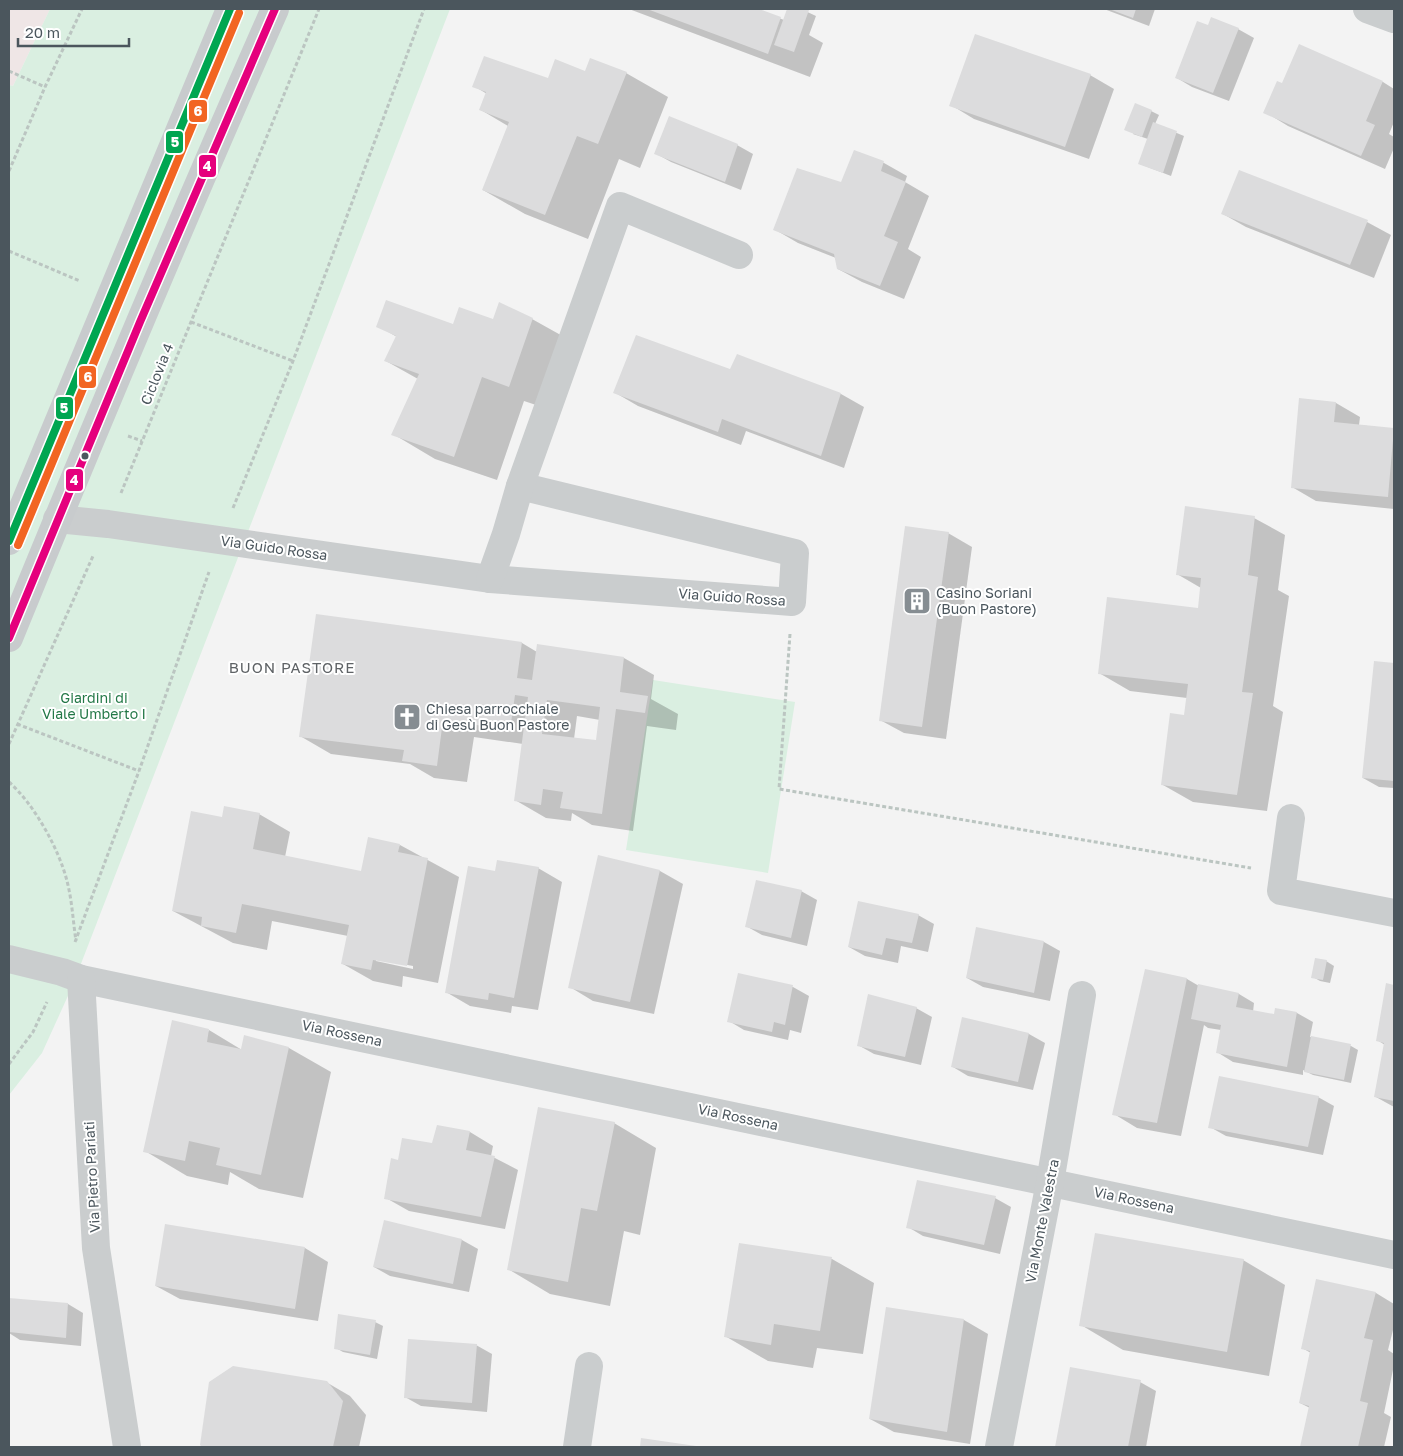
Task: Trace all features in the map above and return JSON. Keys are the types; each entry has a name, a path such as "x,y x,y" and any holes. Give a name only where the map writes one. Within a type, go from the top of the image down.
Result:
{"main road":[{"path":"9,541 230,9"},
{"path":"9,638 83,455 203,172 275,9"}],"street":[{"path":"1367,9 1394,19"},
{"path":"490,579 520,486 620,206 739,255"},
{"name":"Via Guido Rossa","path":"57,519 108,524 490,579 792,602 795,553 520,486"},
{"path":"1291,818 1281,891 1394,913"},
{"path":"9,959 62,972 81,979"},
{"name":"Via Rossena","path":"81,979 1394,1255"},
{"name":"Via Pietro Pariati","path":"81,979 96,1248 127,1447"},
{"name":"Via Monte Valestra","path":"999,1447 1050,1182 1082,995"},
{"path":"577,1447 589,1366"}],"path":[{"path":"9,171 45,87 82,9"},
{"name":"Ciclovia 4","path":"9,744 108,524 319,9"},
{"path":"9,782 16,788 37,817 54,848 67,879 76,942 220,541 293,361 424,9"},
{"path":"9,71 45,87"},
{"path":"9,251 86,284"},
{"path":"191,322 293,361"},
{"path":"792,602 779,789 1283,873"},
{"path":"17,724 139,771"}],"shaded area":[{"path":"9,9 50,9 13,86 9,85"}],"green space":[{"name":"Giardini di Viale Umberto I","path":"50,9 450,9 72,987 42,1053 9,1095 9,85 13,86"},
{"path":"653,680 795,702 768,873 626,850"}],"building":[{"path":"647,9 759,9 781,17 768,54"},
{"path":"787,9 809,10 794,52 774,45"},
{"path":"1109,9 1136,9 1133,18"},
{"path":"1211,17 1239,28 1213,93 1175,78 1197,21 1208,25"},
{"path":"975,34 1091,74 1065,147 949,106"},
{"path":"1299,44 1383,81 1366,121 1375,125 1361,156 1263,113 1277,81 1282,83"},
{"path":"484,56 548,78 555,59 585,71 590,58 627,72 598,144 577,136 545,215 482,190 509,122 479,110 486,92 472,87"},
{"path":"1135,103 1152,110 1142,137 1124,130"},
{"path":"669,116 738,144 725,182 654,154"},
{"path":"1153,122 1177,131 1163,173 1138,164"},
{"path":"854,150 884,161 881,171 906,182 884,236 898,242 880,286 837,269 834,254 773,230 797,168 841,182"},
{"path":"1239,170 1368,220 1350,265 1221,214"},
{"path":"386,300 453,324 459,307 493,319 499,302 533,318 509,387 482,377 454,457 391,435 419,374 384,361 396,336 376,327"},
{"path":"636,335 730,369 737,354 841,393 821,456 722,419 718,432 613,393"},
{"path":"1299,398 1336,402 1334,422 1394,428 1388,497 1291,488"},
{"path":"1185,506 1255,516 1248,575 1258,577 1242,692 1253,693 1237,795 1161,785 1170,713 1184,715 1188,684 1098,674 1107,597 1198,608 1201,578 1176,575"},
{"name":"Casino Soriani (Buon Pastore)","path":"905,526 949,532 922,727 879,721"},
{"name":"Chiesa parrocchiale di Gesù Buon Pastore","path":"316,614 522,642 517,678 532,680 537,644 624,657 620,692 648,696 645,713 616,709 602,814 560,808 563,792 543,789 541,805 514,801 528,697 515,695 510,730 443,720 437,766 402,761 404,750 299,737","holes":["547,700 600,707 596,740 542,734"]},
{"path":"1374,661 1394,663 1394,781 1362,778"},
{"path":"224,806 260,813 253,849 361,871 368,837 400,844 398,852 428,858 407,966 373,960 371,970 341,964 349,925 242,904 236,933 201,926 202,917 172,911 191,811 222,817"},
{"path":"598,855 660,870 630,1002 568,988"},
{"path":"497,860 539,867 514,998 489,993 488,1000 445,993 468,866 495,871"},
{"path":"756,880 802,890 791,938 745,927"},
{"path":"858,901 919,914 912,943 886,938 882,955 848,947"},
{"path":"976,927 1044,941 1034,993 966,978"},
{"path":"1315,958 1327,960 1323,980 1311,978"},
{"path":"1145,969 1187,978 1157,1123 1112,1115"},
{"path":"738,973 793,985 785,1025 774,1022 772,1032 727,1022"},
{"path":"1386,983 1394,985 1394,1101 1374,1097 1384,1043 1376,1041"},
{"path":"1198,984 1239,993 1236,1007 1274,1014 1275,1008 1297,1012 1287,1067 1216,1053 1221,1025 1191,1019"},
{"path":"868,994 917,1007 905,1057 857,1046"},
{"path":"962,1017 1029,1033 1018,1082 951,1067"},
{"path":"172,1020 209,1029 207,1042 241,1049 244,1035 289,1047 261,1175 216,1165 220,1148 189,1141 185,1161 143,1152"},
{"path":"1311,1036 1351,1044 1344,1080 1304,1072"},
{"path":"1219,1076 1319,1096 1308,1147 1208,1128"},
{"path":"538,1107 615,1122 597,1211 581,1208 568,1282 507,1270"},
{"path":"437,1125 470,1131 466,1150 495,1156 481,1217 384,1199 391,1158 398,1160 402,1138 432,1143"},
{"path":"917,1180 996,1196 984,1245 906,1228"},
{"path":"384,1220 462,1239 453,1284 373,1267"},
{"path":"165,1224 305,1247 295,1309 155,1286"},
{"path":"1095,1233 1244,1259 1227,1352 1079,1326"},
{"path":"739,1243 832,1257 820,1331 774,1324 771,1345 724,1337"},
{"path":"1316,1279 1376,1292 1364,1338 1373,1340 1360,1401 1368,1403 1358,1447 1300,1447 1309,1406 1299,1403 1310,1351 1301,1349"},
{"path":"9,1298 68,1303 66,1338 9,1332"},
{"path":"886,1307 964,1319 947,1432 869,1419"},
{"path":"338,1314 376,1320 370,1355 334,1349"},
{"path":"408,1339 477,1344 472,1403 404,1398"},
{"path":"233,1366 327,1381 343,1401 333,1447 202,1447 200,1445 209,1382"},
{"path":"1070,1367 1141,1380 1128,1447 1055,1447"},
{"path":"641,1438 696,1446 696,1447 640,1447"}],"transit line":[{"name":"5","path":"9,541 230,9"},
{"name":"4","path":"9,638 140,322 275,9"},
{"name":"6","path":"18,545 239,13"}],"place":[{"name":"Casino Soriani (Buon Pastore)","path":"917,601"},
{"name":"Chiesa parrocchiale di Gesù Buon Pastore","path":"407,717"}],"district":[{"name":"BUON PASTORE","path":"292,668"}]}
